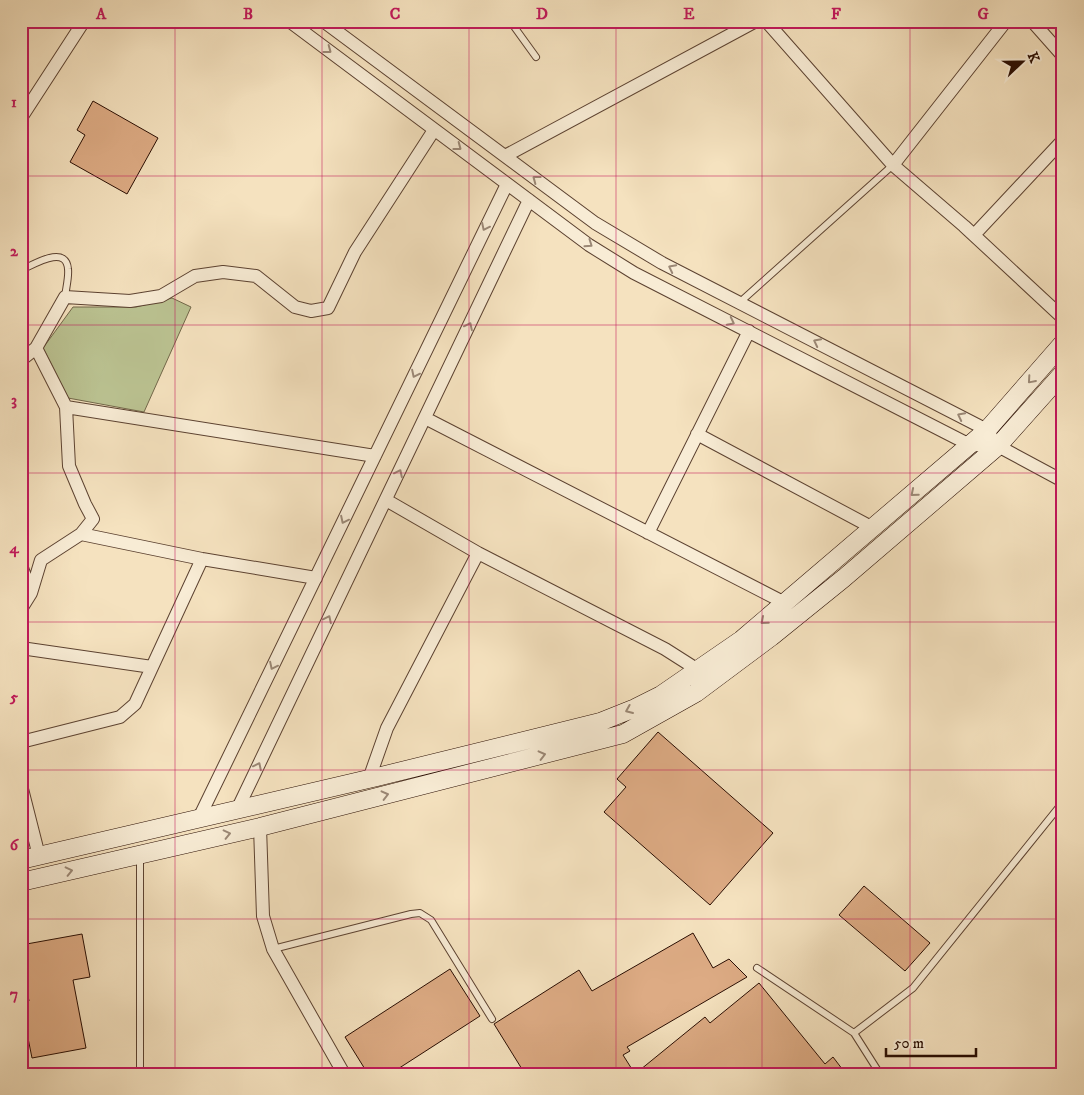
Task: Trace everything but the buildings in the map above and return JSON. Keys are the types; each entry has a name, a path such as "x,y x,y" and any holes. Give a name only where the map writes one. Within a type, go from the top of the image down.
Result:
{"street":[{"path":"21,118 84,21"},
{"path":"289,21 590,245 634,273 970,445 998,446 1063,481"},
{"path":"323,21 595,223 662,263 987,430 998,446"},
{"path":"504,156 756,21"},
{"path":"766,21 894,165 974,235 1063,318"},
{"path":"894,165 1006,21"},
{"path":"1032,21 1063,56"},
{"path":"21,360 36,348 65,297 130,301 161,296 195,276 223,272 256,276 295,306 311,311 328,308 355,252 434,130"},
{"path":"974,235 1063,140"},
{"path":"199,818 507,184"},
{"path":"237,810 529,200"},
{"path":"648,533 749,332"},
{"path":"21,860 369,779 600,722 661,694 741,640 970,445 987,430 1063,343"},
{"path":"21,609 31,593 41,560 81,534 93,519 68,466 66,407 36,348"},
{"path":"21,882 260,827 623,734 696,693 771,637 844,578 998,446 1063,372"},
{"path":"66,407 375,456"},
{"path":"425,418 785,603"},
{"path":"697,434 873,528"},
{"path":"386,500 478,553 665,649 698,670"},
{"path":"81,534 202,560 316,578"},
{"path":"369,779 388,728 478,553"},
{"path":"21,742 120,717 135,704 202,560"},
{"path":"21,565 31,593"},
{"path":"21,648 152,667"},
{"path":"21,785 38,856"},
{"path":"260,827 263,916 273,949 344,1074"}],"lane":[{"path":"510,21 536,57"},
{"path":"739,302 894,165"},
{"path":"21,270 53,256 60,256 66,261 68,269 65,297"},
{"path":"854,1033 913,988 1063,802"},
{"path":"140,854 140,1074"},
{"path":"273,949 420,913 431,920 492,1020"},
{"path":"757,968 854,1033 880,1074"}],"green space":[{"path":"172,298 191,307 144,412 68,398 43,348 73,307 136,307"}]}
